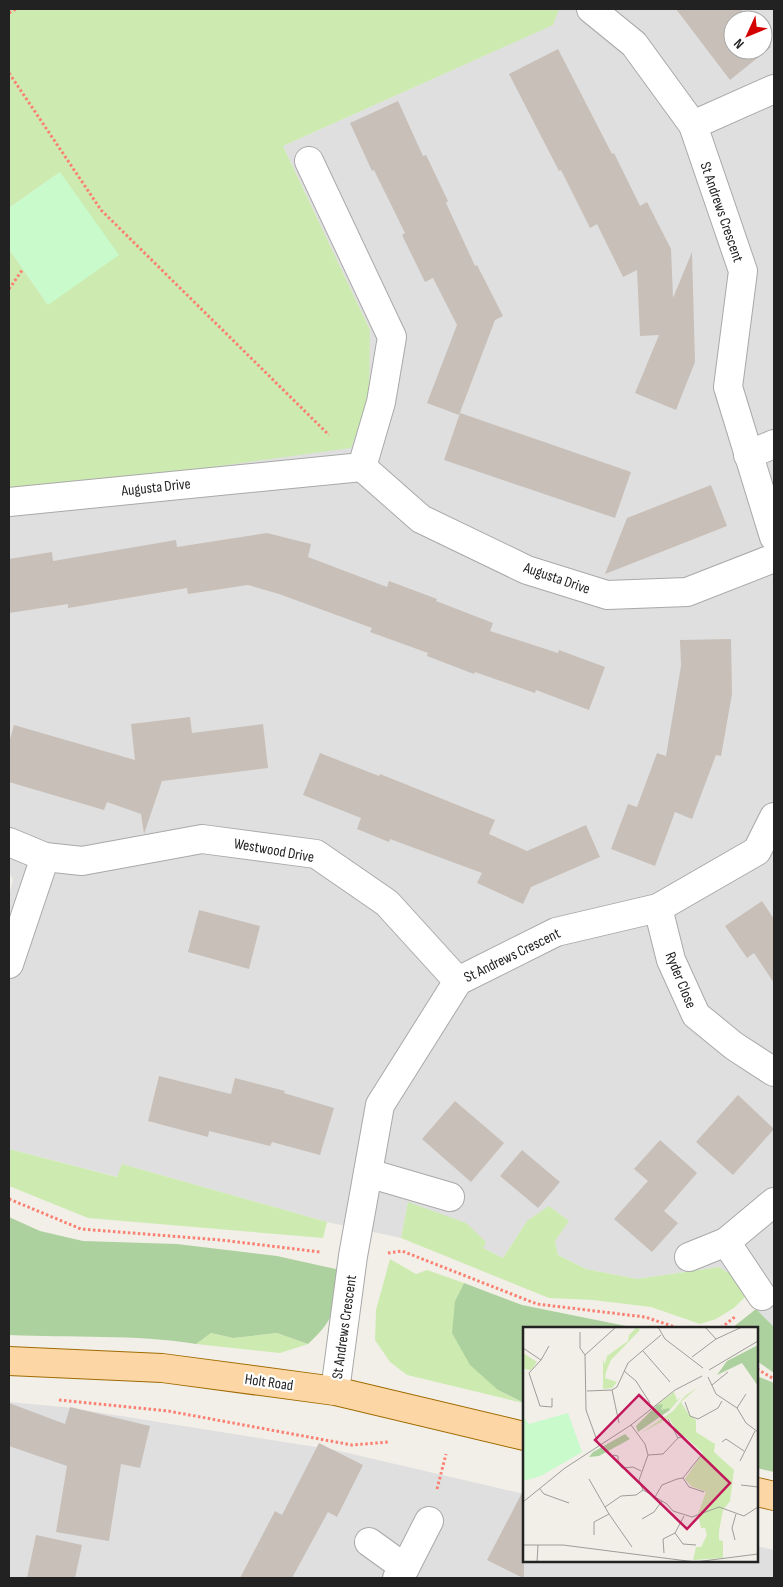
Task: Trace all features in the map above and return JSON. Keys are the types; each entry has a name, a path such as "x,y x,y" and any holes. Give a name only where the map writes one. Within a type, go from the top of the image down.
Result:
{"main road":[{"name":"Holt Road","path":"9,1361 162,1368 335,1391 523,1436"},
{"path":"758,1492 774,1496"}],"street":[{"name":"St Andrews Crescent","path":"591,9 634,44 693,125 743,271 728,387 774,537"},
{"path":"693,125 774,89"},
{"path":"309,161 392,337 381,402 362,467"},
{"path":"748,455 774,444"},
{"name":"Augusta Drive","path":"9,502 362,467 421,519 527,570 607,595 687,592 774,558"},
{"name":"St Andrews Crescent","path":"335,1391 353,1256 380,1106 458,981 556,932 658,908 757,851 774,817"},
{"name":"Westwood Drive","path":"9,842 45,858 82,861 202,839 316,854 386,903 458,981"},
{"path":"9,964 45,858"},
{"name":"Ryder Close","path":"658,908 671,960 696,1015 734,1046 774,1072"},
{"path":"368,1174 450,1197"},
{"path":"689,1257 726,1242 774,1202"},
{"path":"726,1242 762,1296"},
{"path":"369,1542 401,1573 429,1521"}],"path":[{"path":"9,13 16,9"},
{"path":"9,73 101,210 362,467"},
{"path":"9,289 23,269"},
{"path":"758,1370 774,1380"},
{"path":"58,1400 168,1411 352,1445 385,1441 394,1442"}],"shaded area":[{"path":"559,9 774,9 774,1327 756,1309 748,1294 719,1267 637,1279 586,1269 558,1255 555,1241 527,1221 503,1258 483,1248 408,1202 401,1238 327,1222 122,1164 118,1177 9,1149 9,895 13,880 9,872 9,495 370,330 283,146 552,25"},
{"path":"9,1402 64,1407 335,1450 523,1494 523,1562 758,1562 758,1546 774,1550 774,1578 9,1578"}],"green space":[{"path":"9,9 559,9 553,25 283,146 370,330 369,398 351,448 9,495 9,249 48,305 60,172 9,208"},
{"path":"60,172 119,255 48,305 9,249 9,208"},
{"path":"9,1149 117,1177 122,1164 327,1222 323,1238 88,1218 9,1186"},
{"path":"408,1202 466,1223 486,1242 483,1248 503,1258 527,1221 549,1206 569,1221 555,1241 558,1255 586,1269 637,1279 719,1267 741,1281 748,1294 734,1308 716,1319 700,1324 651,1307 593,1300 549,1298 401,1238"},
{"path":"9,1217 40,1231 83,1241 177,1244 277,1256 340,1270 333,1311 325,1327 308,1344 277,1333 233,1338 211,1333 196,1344 149,1339 9,1335"},
{"path":"390,1259 416,1274 427,1270 464,1283 455,1301 498,1390 523,1403 407,1375 390,1362 375,1340 376,1310"},
{"path":"464,1283 522,1305 631,1327 523,1327 523,1402 498,1390 470,1365 452,1333 455,1301"},
{"path":"756,1309 774,1327 774,1373 758,1362 758,1327 733,1327"},
{"path":"211,1333 233,1338 277,1333 308,1344 280,1353 196,1344"},
{"path":"758,1376 774,1383 774,1472 758,1468"}],"building":[{"path":"676,9 742,10 723,10 723,60 755,60 730,80"},
{"path":"558,49 640,206 647,202 671,249 673,298 692,252 695,362 676,410 635,393 659,335 640,336 637,270 623,277 597,224 590,228 509,74"},
{"path":"398,101 423,156 426,155 448,201 446,203 475,266 477,265 503,316 495,320 459,415 427,403 457,325 433,278 425,282 402,235 405,233 374,170 372,171 350,123"},
{"path":"460,413 631,472 615,518 444,460"},
{"path":"711,485 727,526 605,574 627,518"},
{"path":"267,533 311,544 308,557 387,587 389,581 493,623 490,631 558,653 559,650 605,667 589,710 536,690 535,693 475,672 474,674 427,656 428,653 370,632 372,628 279,594 248,585 188,594 187,588 68,608 68,604 9,613 9,559 52,552 53,561 176,540 177,547"},
{"path":"731,639 732,694 721,756 716,755 692,819 675,812 655,866 611,849 628,804 637,807 657,753 666,756 681,666 680,640"},
{"path":"190,717 192,733 263,724 268,768 162,781 144,834 141,814 107,802 104,810 9,782 9,743 14,725 135,760 131,724"},
{"path":"320,753 379,776 380,774 495,820 489,834 527,851 586,825 600,857 531,887 523,904 477,883 482,873 390,839 389,842 357,829 361,818 303,795"},
{"path":"762,901 774,919 774,983 754,953 747,958 725,926"},
{"path":"199,910 260,926 249,969 188,952"},
{"path":"159,1076 231,1094 235,1078 285,1091 284,1093 334,1108 320,1155 272,1142 270,1146 209,1131 208,1137 148,1121"},
{"path":"738,1095 774,1129 733,1175 696,1142"},
{"path":"455,1101 504,1143 471,1182 422,1139"},
{"path":"660,1140 697,1173 664,1211 678,1223 652,1252 614,1219 648,1181 634,1169"},
{"path":"522,1150 560,1182 538,1208 500,1176"},
{"path":"9,1403 65,1424 70,1407 150,1426 140,1468 121,1464 109,1541 56,1532 67,1466 9,1446"},
{"path":"319,1443 363,1465 337,1517 328,1512 292,1578 240,1578 275,1511 282,1515"},
{"path":"523,1491 524,1578 487,1560"},
{"path":"36,1535 82,1545 75,1578 27,1578"}]}
